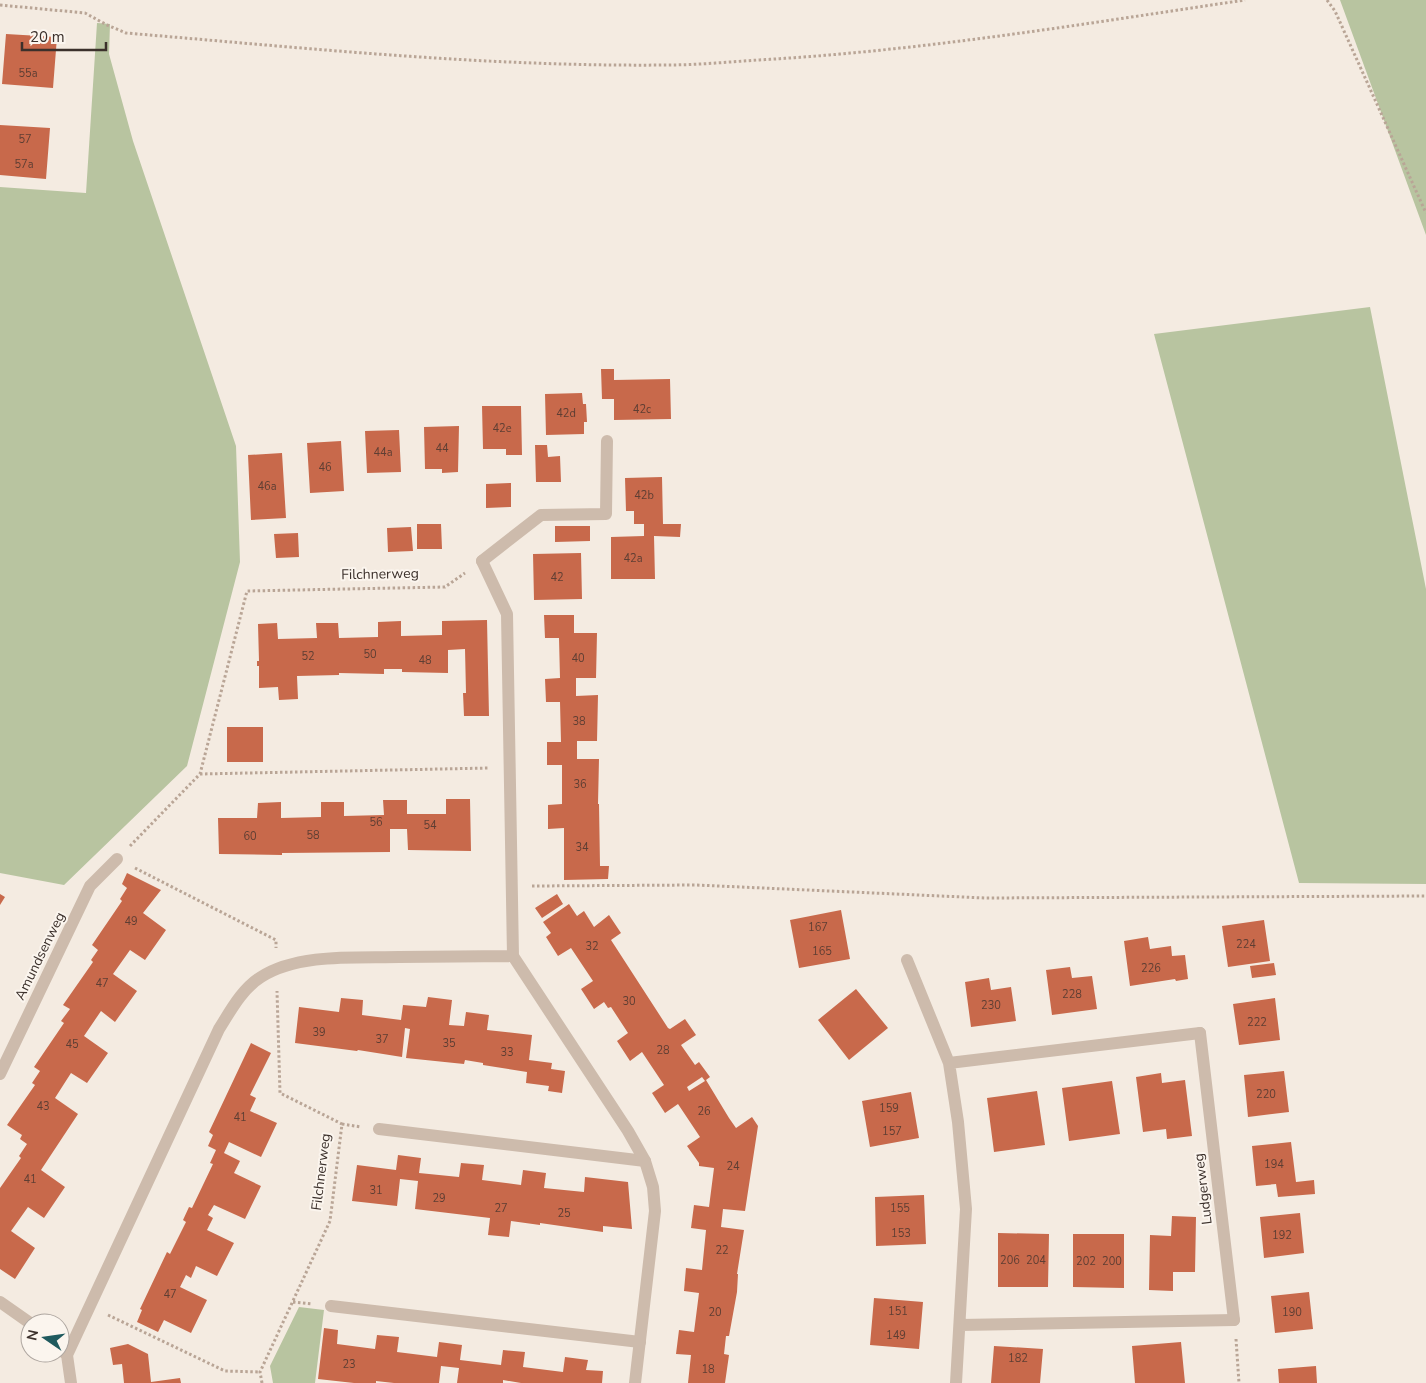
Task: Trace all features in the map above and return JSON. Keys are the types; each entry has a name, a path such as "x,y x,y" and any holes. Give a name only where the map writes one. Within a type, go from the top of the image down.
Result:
{"street":[{"path":"607,441 606,514 541,515 482,561 507,614 513,956 628,1131 645,1161 653,1187 655,1211 635,1383"},
{"name":"Amundsenweg","path":"0,1074 90,886 117,859"},
{"path":"70,1342 90,1307 219,1029 240,994 261,977 277,969 295,963 329,958 513,956"},
{"path":"907,960 949,1064 958,1122 966,1209 956,1383"},
{"name":"Ludgerweg","path":"949,1064 1200,1033 1234,1320"},
{"path":"379,1129 645,1161"},
{"path":"0,1302 20,1316"},
{"path":"331,1306 640,1342"},
{"path":"960,1325 1234,1320"},
{"path":"66,1363 71,1383"}],"path":[{"path":"0,5 85,12 107,25 126,33 391,55 540,64 670,65 820,56 978,40 1246,0"},
{"path":"1327,0 1335,11 1426,213"},
{"name":"Filchnerweg","path":"117,859 200,774 247,592 445,587 482,561"},
{"path":"200,774 510,767"},
{"path":"117,859 276,940"},
{"path":"512,886 696,885 985,898 1426,896"},
{"name":"Filchnerweg","path":"260,1372 330,1221 342,1124 280,1093 277,969"},
{"path":"90,1307 225,1371 260,1372 262,1383"},
{"path":"1234,1320 1239,1383"}],"green space":[{"path":"1340,0 1426,0 1426,235"},
{"path":"97,23 110,24 109,54 133,141 236,446 240,562 187,766 64,885 0,873 0,187 86,193"},
{"path":"1370,307 1426,589 1426,884 1299,883 1154,334"},
{"path":"299,1307 324,1310 315,1383 273,1383 270,1366"}],"building":[{"path":"6,34 57,37 53,88 2,84"},
{"path":"0,125 50,128 46,179 0,175"},
{"path":"601,369 614,369 614,380 670,379 671,419 614,420 614,399 602,399"},
{"path":"582,393 583,404 586,404 587,422 584,422 584,434 546,435 545,394"},
{"path":"482,406 521,406 522,455 506,455 506,449 483,449"},
{"path":"459,426 458,472 442,473 442,469 425,469 424,427"},
{"path":"399,430 401,472 367,473 365,431"},
{"path":"341,441 344,491 310,493 307,443"},
{"path":"535,445 547,445 548,457 560,456 561,482 536,482"},
{"path":"282,453 286,518 251,520 248,455"},
{"path":"662,477 663,524 681,524 680,537 654,536 655,579 611,579 611,537 644,536 644,524 634,524 634,511 626,511 625,478"},
{"path":"511,483 511,507 486,508 486,484"},
{"path":"417,524 441,524 442,549 417,549"},
{"path":"555,526 590,526 590,541 555,542"},
{"path":"411,527 413,551 388,552 387,528"},
{"path":"298,533 299,557 276,558 274,534"},
{"path":"581,553 582,599 534,600 533,554"},
{"path":"544,615 574,615 574,633 597,633 596,678 576,678 576,696 598,695 597,741 577,741 577,759 599,759 600,866 609,866 608,879 564,880 564,828 548,829 548,805 562,804 562,765 547,765 547,742 561,742 560,702 546,702 545,679 560,678 559,638 545,638"},
{"path":"487,620 489,716 464,716 463,693 466,693 465,649 448,650 448,673 402,672 402,669 384,669 384,674 339,673 339,675 297,676 298,699 279,700 278,687 259,688 259,666 257,666 257,661 259,661 258,624 277,623 278,639 317,638 316,623 338,623 339,638 378,637 378,622 401,621 401,636 442,635 442,621"},
{"path":"227,727 263,727 263,762 227,762"},
{"path":"446,799 470,799 471,851 408,850 407,829 390,829 390,852 282,853 282,855 219,854 218,818 257,818 258,803 281,802 281,818 321,817 321,802 344,802 344,816 384,815 383,800 407,800 407,814 446,814"},
{"path":"127,873 161,890 143,913 166,930 145,960 130,950 113,974 137,991 115,1022 101,1011 84,1036 108,1053 87,1083 71,1073 55,1098 78,1114 41,1170 65,1187 44,1218 28,1207 11,1231 35,1248 15,1279 0,1269 0,1188 21,1158 19,1156 27,1144 20,1139 22,1135 7,1125 35,1085 32,1083 40,1071 34,1067 64,1023 61,1021 70,1009 63,1005 93,962 91,960 98,950 92,945 122,901 120,899 127,888 122,884"},
{"path":"0,894 5,897 0,905"},
{"path":"557,894 563,904 542,918 535,908"},
{"path":"569,904 577,916 584,911 594,927 609,915 621,933 611,940 668,1028 670,1029 685,1019 696,1035 681,1045 695,1065 699,1062 710,1077 706,1080 736,1128 752,1117 758,1126 745,1211 723,1209 721,1227 744,1230 737,1274 737,1292 729,1336 726,1336 724,1354 729,1355 725,1383 688,1383 691,1355 676,1354 679,1330 694,1332 699,1293 684,1291 686,1268 702,1270 706,1230 691,1228 694,1205 709,1207 714,1168 699,1166 699,1163 687,1146 700,1137 678,1104 665,1113 652,1093 664,1085 642,1052 630,1061 617,1041 628,1033 611,1007 608,1008 604,1002 594,1009 581,989 593,981 571,948 558,956 546,937 551,933 543,922","holes":["702,1077 705,1081 689,1091 687,1087"]},
{"path":"841,910 850,959 799,968 790,920"},
{"path":"1264,920 1270,961 1228,967 1222,926"},
{"path":"1148,937 1150,949 1171,946 1172,956 1185,955 1188,979 1176,981 1175,979 1130,986 1124,941"},
{"path":"1274,963 1276,975 1252,978 1250,966"},
{"path":"1070,967 1072,978 1092,976 1097,1009 1052,1015 1046,970"},
{"path":"989,978 991,990 1011,987 1016,1021 971,1027 965,982"},
{"path":"856,989 888,1028 849,1060 818,1020"},
{"path":"428,997 452,1000 449,1025 464,1026 466,1012 489,1015 487,1030 532,1035 529,1060 552,1063 551,1069 565,1071 562,1093 548,1091 549,1086 526,1083 527,1072 465,1060 464,1064 406,1058 410,1029 405,1028 402,1057 295,1043 299,1007 339,1012 341,998 363,1000 362,1015 401,1020 403,1005 426,1007"},
{"path":"1275,998 1280,1040 1239,1045 1233,1004"},
{"path":"251,1043 271,1053 250,1095 256,1098 250,1111 277,1123 261,1157 229,1142 224,1153 240,1161 234,1173 261,1186 245,1219 214,1205 208,1215 213,1218 207,1230 234,1243 217,1276 196,1266 191,1278 186,1275 180,1287 207,1300 191,1333 164,1320 158,1332 137,1322 142,1310 140,1309 167,1252 170,1254 186,1222 183,1220 189,1207 192,1208 213,1164 210,1163 216,1150 208,1146 213,1135 209,1132"},
{"path":"1284,1071 1289,1112 1248,1117 1244,1075"},
{"path":"1161,1073 1162,1083 1185,1080 1192,1136 1167,1139 1166,1129 1143,1132 1136,1077"},
{"path":"1112,1081 1120,1134 1069,1141 1062,1088"},
{"path":"1037,1091 1045,1145 994,1152 987,1098"},
{"path":"911,1092 919,1138 870,1147 862,1101"},
{"path":"1291,1142 1296,1182 1314,1180 1315,1194 1278,1197 1276,1184 1256,1186 1252,1146"},
{"path":"398,1155 421,1158 419,1173 459,1177 461,1163 484,1165 482,1180 521,1185 523,1170 546,1173 544,1188 584,1192 585,1177 628,1182 632,1229 603,1226 603,1232 511,1221 509,1237 488,1235 490,1218 415,1209 418,1181 400,1179 397,1206 352,1201 357,1165 396,1170"},
{"path":"924,1195 926,1244 876,1246 875,1197"},
{"path":"1300,1213 1304,1253 1264,1258 1260,1217"},
{"path":"1172,1216 1196,1217 1195,1272 1173,1272 1173,1291 1149,1290 1150,1235 1171,1236"},
{"path":"998,1233 1049,1234 1048,1287 998,1287"},
{"path":"1073,1234 1124,1234 1124,1288 1073,1287"},
{"path":"1309,1292 1313,1329 1275,1333 1271,1296"},
{"path":"874,1298 923,1302 919,1349 870,1345"},
{"path":"324,1328 338,1330 337,1344 375,1349 377,1335 399,1337 397,1352 437,1357 439,1342 462,1345 460,1360 501,1365 503,1350 525,1352 523,1367 563,1372 565,1357 588,1360 586,1370 603,1371 602,1383 521,1383 503,1380 503,1383 457,1383 459,1368 441,1366 439,1383 376,1381 376,1383 354,1383 318,1379"},
{"path":"1181,1342 1185,1383 1135,1383 1132,1346"},
{"path":"128,1344 148,1354 151,1382 180,1378 181,1383 124,1383 122,1364 113,1365 110,1348"},
{"path":"994,1346 1043,1349 1040,1383 991,1383"},
{"path":"1316,1366 1317,1383 1279,1383 1278,1369"}]}
